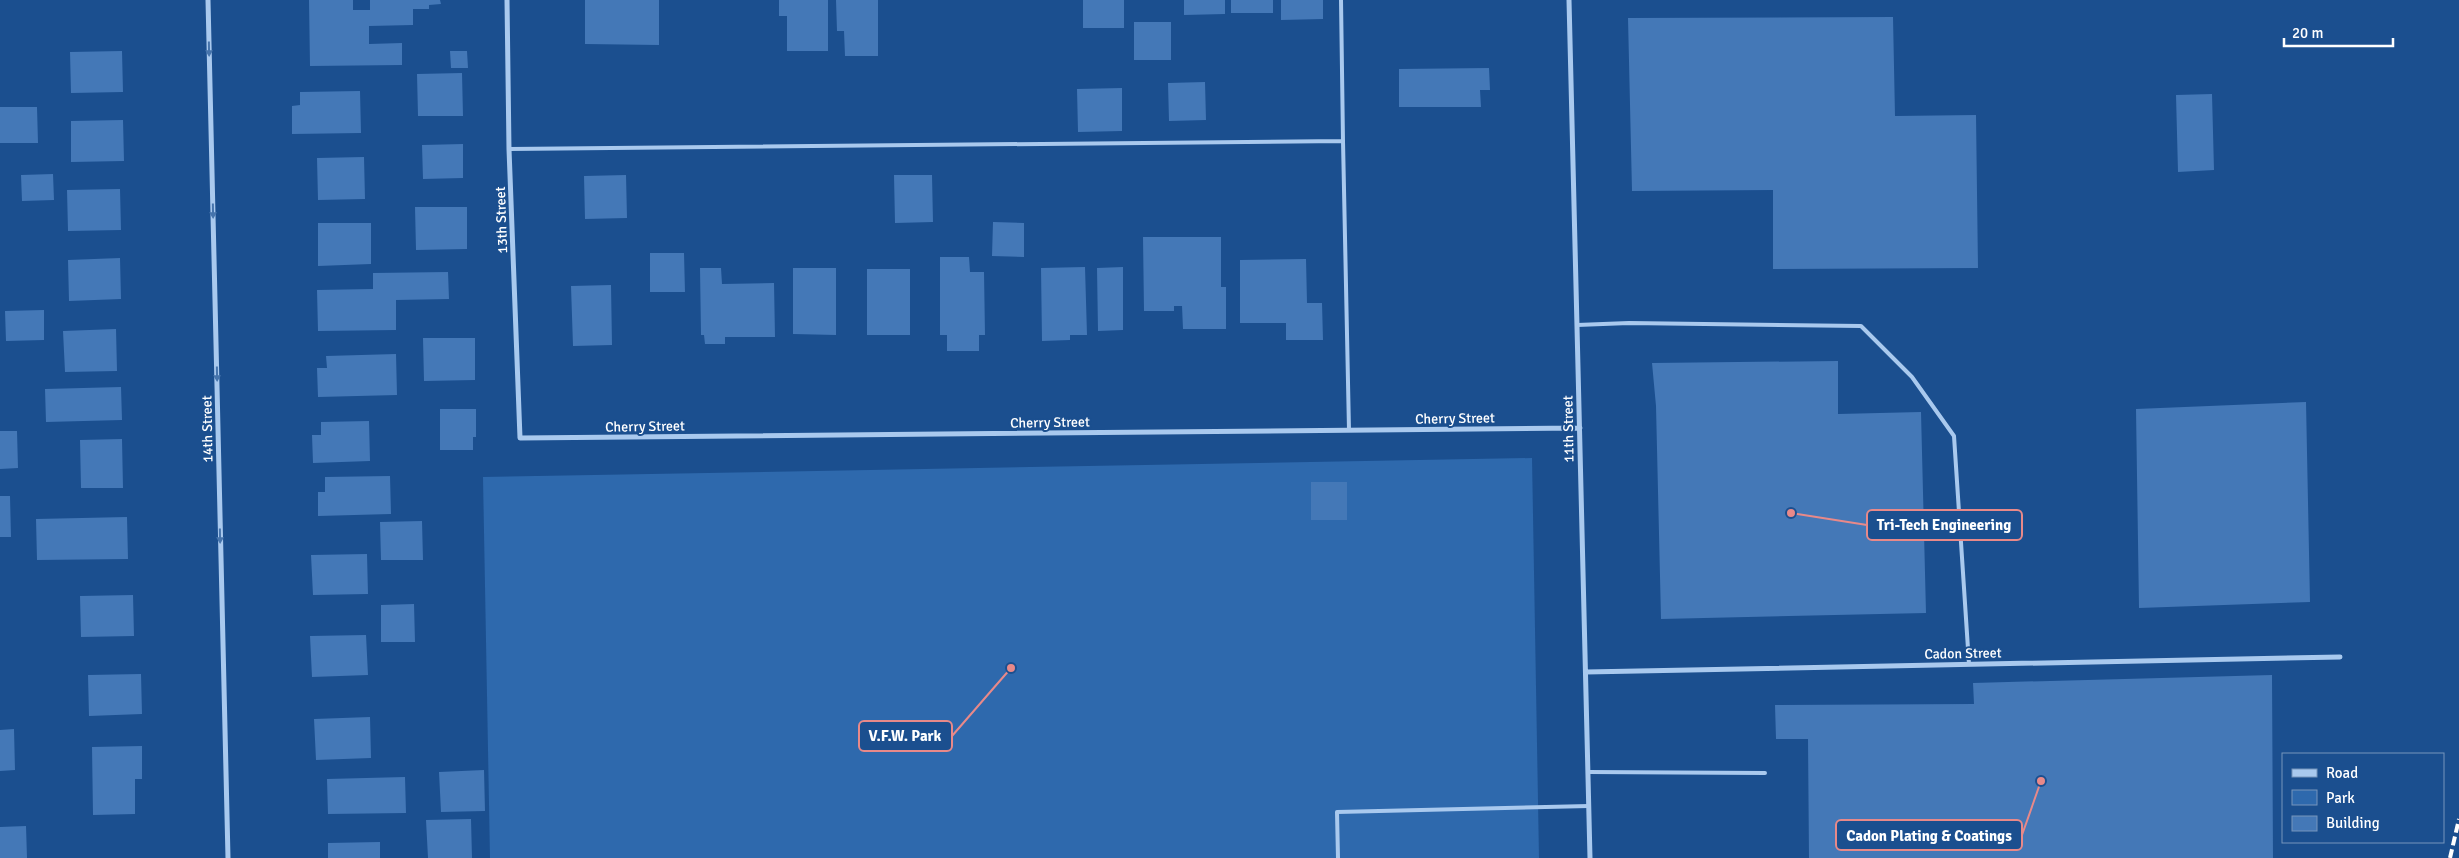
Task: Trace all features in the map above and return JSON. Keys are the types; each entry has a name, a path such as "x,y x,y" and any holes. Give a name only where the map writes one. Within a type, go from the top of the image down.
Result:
{"street":[{"name":"14th Street","path":"208,0 228,858"},
{"name":"13th Street","path":"507,0 520,438"},
{"name":"11th Street","path":"1569,0 1590,858"},
{"name":"Cherry Street","path":"520,438 1580,428"},
{"name":"Cadon Street","path":"1586,672 2340,657"}],"lane":[{"path":"1342,0 1349,430"},
{"path":"510,149 1343,141"},
{"path":"1577,324 1861,326 1912,377 1954,436 1969,664"},
{"path":"1588,772 1765,773"},
{"path":"1338,858 1337,812 1589,806"}],"green space":[{"path":"1532,458 1539,858 490,858 483,477"}],"building":[{"path":"309,0 353,0 353,10 370,10 370,0 440,0 441,4 429,5 429,9 413,9 413,25 369,26 369,44 402,43 402,65 310,66"},
{"path":"585,0 659,0 659,45 585,44"},
{"path":"779,0 828,0 828,51 787,51 787,16 779,16"},
{"path":"836,0 878,0 878,56 845,56 844,31 837,31"},
{"path":"1083,0 1124,0 1124,28 1083,28"},
{"path":"1184,0 1225,0 1225,14 1184,15"},
{"path":"1231,0 1273,0 1273,13 1231,13"},
{"path":"1281,0 1323,0 1323,19 1281,20"},
{"path":"1893,17 1895,116 1976,115 1978,268 1773,269 1773,190 1632,191 1628,18"},
{"path":"1134,22 1171,22 1171,60 1134,60"},
{"path":"122,51 123,92 71,93 70,52"},
{"path":"450,51 467,51 468,68 451,68"},
{"path":"1489,68 1490,90 1480,90 1481,107 1399,107 1399,69"},
{"path":"462,73 463,116 418,116 417,74"},
{"path":"1205,82 1206,120 1169,121 1168,83"},
{"path":"1122,88 1122,131 1078,132 1077,89"},
{"path":"360,91 361,133 292,134 292,106 300,105 300,92"},
{"path":"2212,94 2214,170 2178,172 2176,95"},
{"path":"0,107 37,107 38,143 0,143"},
{"path":"123,120 124,161 71,162 71,121"},
{"path":"463,144 463,178 423,179 422,145"},
{"path":"364,157 365,199 318,200 317,158"},
{"path":"53,174 54,200 22,201 21,175"},
{"path":"626,175 627,218 585,219 584,176"},
{"path":"894,175 932,175 933,222 895,223"},
{"path":"120,189 121,230 68,231 67,190"},
{"path":"415,207 467,207 467,249 416,250"},
{"path":"993,222 1024,223 1024,257 992,256"},
{"path":"318,223 371,223 371,264 318,266"},
{"path":"1143,237 1221,237 1221,287 1226,287 1226,329 1183,329 1182,306 1174,306 1174,311 1144,311"},
{"path":"650,253 684,253 685,292 650,292"},
{"path":"940,257 969,257 970,272 984,272 985,335 979,335 979,351 947,351 947,335 940,335"},
{"path":"120,258 121,299 69,301 68,260"},
{"path":"1306,259 1307,303 1322,303 1323,340 1286,340 1286,323 1240,323 1240,260"},
{"path":"1085,267 1087,335 1070,335 1070,340 1042,341 1041,268"},
{"path":"1123,267 1123,330 1098,331 1097,268"},
{"path":"700,268 721,268 722,284 774,283 775,337 725,337 725,344 705,344 704,335 701,335"},
{"path":"793,268 836,268 836,335 793,334"},
{"path":"867,269 910,269 910,335 867,335"},
{"path":"448,272 449,299 396,300 396,330 318,331 317,290 373,289 373,273"},
{"path":"611,285 612,345 573,346 571,286"},
{"path":"44,310 44,340 6,341 5,311"},
{"path":"116,329 117,371 65,372 63,331"},
{"path":"423,338 475,338 475,380 424,381"},
{"path":"396,354 397,395 318,397 317,368 327,368 326,356"},
{"path":"1838,361 1838,414 1921,412 1926,613 1661,619 1656,406 1652,363"},
{"path":"121,387 122,420 46,422 45,389"},
{"path":"2306,402 2310,602 2139,608 2136,409"},
{"path":"440,409 476,409 476,437 473,437 473,450 440,450"},
{"path":"369,421 370,461 313,463 312,435 321,435 321,422"},
{"path":"0,431 17,431 18,468 0,469"},
{"path":"122,439 123,488 81,488 80,440"},
{"path":"390,476 391,514 318,516 318,492 325,492 325,477"},
{"path":"1311,482 1347,482 1347,520 1311,520"},
{"path":"0,496 10,496 11,537 0,537"},
{"path":"127,517 128,559 37,560 36,519"},
{"path":"422,521 423,560 381,560 380,522"},
{"path":"367,554 368,594 313,595 311,555"},
{"path":"133,595 134,636 81,637 80,596"},
{"path":"414,604 415,642 381,642 381,605"},
{"path":"366,635 368,675 312,677 310,636"},
{"path":"141,674 142,714 89,716 88,675"},
{"path":"2272,675 2273,858 1809,858 1808,739 1776,739 1775,705 1974,704 1973,683"},
{"path":"370,717 371,758 316,760 314,719"},
{"path":"14,729 15,770 0,771 0,730"},
{"path":"142,746 142,779 135,779 135,814 93,815 92,747"},
{"path":"484,770 485,811 441,812 439,772"},
{"path":"405,777 406,813 328,814 327,779"},
{"path":"471,819 472,858 428,858 426,820"},
{"path":"26,826 27,858 0,858 0,827"},
{"path":"380,842 380,858 328,858 328,843"}],"railway":[{"path":"2450,858 2459,819"}],"place":[{"name":"Tri-Tech Engineering","path":"1791,513"},
{"name":"V.F.W. Park","path":"1011,668"},
{"name":"Cadon Plating & Coatings","path":"2041,781"}]}
